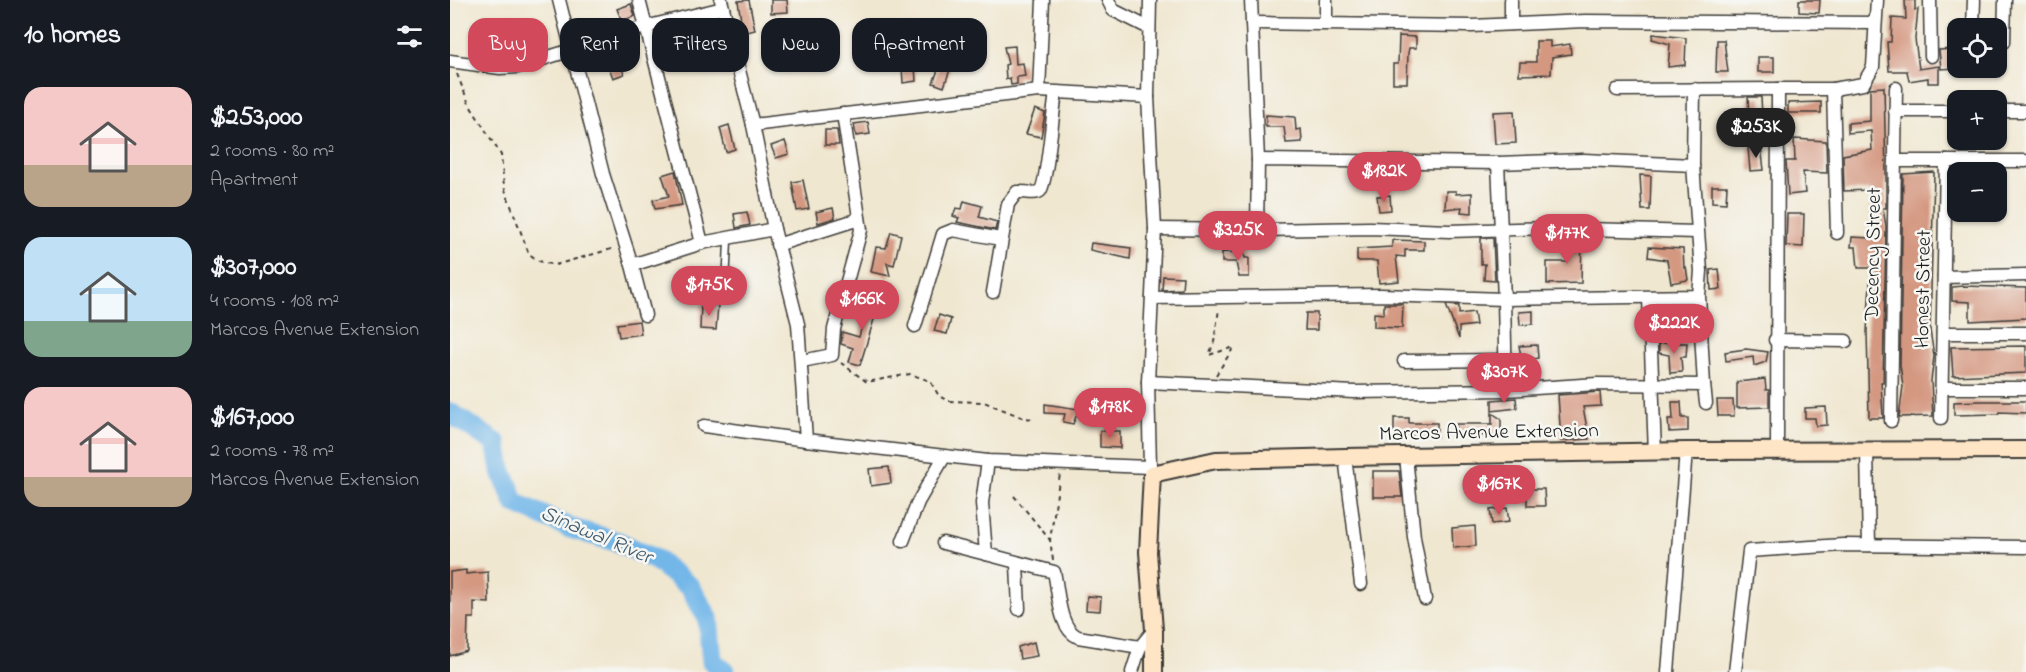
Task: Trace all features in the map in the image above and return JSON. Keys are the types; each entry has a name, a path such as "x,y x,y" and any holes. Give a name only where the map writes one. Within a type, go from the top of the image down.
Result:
{"street":[{"path":"559,0 563,18"},
{"path":"639,0 702,243"},
{"path":"1039,91 1043,0"},
{"path":"1108,0 1113,10 1149,28"},
{"path":"1150,0 1148,97 1155,229 1148,382 1151,470 1148,552 1154,630 1154,672"},
{"path":"1251,0 1258,160 1257,230"},
{"path":"1326,0 1326,23"},
{"path":"1511,0 1511,24"},
{"path":"1617,90 1856,87 1863,84 1871,74 1877,0"},
{"path":"1930,0 1931,56"},
{"path":"1973,18 1974,0"},
{"path":"2005,0 2005,18"},
{"path":"640,29 722,4 753,125 777,245 798,324 806,440"},
{"path":"1252,22 1472,26 1630,21 1875,23"},
{"path":"452,66 508,68 560,55"},
{"path":"575,72 645,315"},
{"path":"1777,452 1775,340 1778,88"},
{"name":"Decency Street","path":"1891,421 1896,88"},
{"path":"1694,89 1693,165 1701,272 1699,296 1706,403"},
{"path":"1833,89 1837,233"},
{"path":"753,125 1039,91 1148,97"},
{"path":"993,292 1006,210 1014,195 1021,191 1036,193 1042,189 1048,164 1049,132 1056,93"},
{"path":"1895,111 1947,111"},
{"path":"2007,111 2026,111"},
{"path":"802,361 832,355 834,329 861,237 843,114"},
{"path":"1258,160 1498,164 1584,160 1693,165"},
{"path":"1895,161 2026,161"},
{"name":"Honest Street","path":"1941,418 1946,161"},
{"path":"1498,164 1506,390"},
{"path":"777,245 859,219"},
{"path":"632,266 702,243 728,240 774,229"},
{"path":"1155,229 1501,229 1697,232"},
{"path":"915,326 943,234 953,231 1000,239"},
{"path":"1944,277 2026,275"},
{"path":"1152,298 1305,298 1381,295 1504,298 1699,296"},
{"path":"1649,298 1655,453"},
{"path":"1943,333 2026,333"},
{"path":"1775,340 1846,341"},
{"path":"1404,361 1505,360"},
{"path":"1148,382 1354,392 1506,390 1597,384 1704,385"},
{"path":"1942,388 2026,388"},
{"path":"704,426 944,458 1151,470"},
{"name":"Marcos Avenue Extension","path":"1151,470 1216,460 1345,457 1686,451 2026,450"},
{"path":"1668,672 1686,451"},
{"path":"1867,452 1869,545"},
{"path":"1406,456 1414,537 1425,599"},
{"path":"1345,457 1361,584"},
{"path":"903,541 918,502 944,458"},
{"path":"986,554 982,503 988,461"},
{"path":"943,543 1054,572 1064,622 1071,634 1088,640 1140,647"},
{"path":"1735,672 1746,554 1749,551 1869,545 2026,547"},
{"path":"1017,564 1019,609"},
{"path":"1132,672 1140,647 1154,630"}],"lane":[{"path":"726,288 728,240"}],"path":[{"path":"452,66 469,104 493,138 501,155 504,187 529,254 539,261 555,265 626,245"},
{"path":"1210,384 1234,347 1209,355 1214,342 1220,297"},
{"path":"832,355 867,382 910,374 930,381 939,396 948,401 984,402 1024,418 1034,419"},
{"path":"1054,572 1050,540 1061,465"},
{"path":"1014,496 1050,540"}],"building":[{"path":"749,0 755,30 749,32 749,18 741,18 738,1"},
{"path":"771,0 787,0 788,12 771,13"},
{"path":"1799,0 1820,0 1819,13 1799,12"},
{"path":"1905,0 1915,0 1915,10 1918,9 1915,39 1919,69 1939,66 1939,83 1928,83 1928,78 1909,81 1907,71 1889,71 1887,42 1891,42 1892,18 1906,19"},
{"path":"631,4 635,16 621,18 617,9"},
{"path":"1653,34 1686,38 1685,65 1668,67 1670,44 1652,39"},
{"path":"1399,36 1416,37 1416,48 1409,48 1408,53 1407,83 1393,83 1393,64 1398,64"},
{"path":"1717,40 1724,40 1728,72 1716,72"},
{"path":"1536,41 1550,41 1550,47 1570,44 1571,54 1552,57 1551,74 1519,75 1520,62 1536,62"},
{"path":"1015,46 1016,64 1023,63 1025,76 1017,77 1017,84 1011,85 1010,78 1006,79 1005,65 1008,64 1004,47"},
{"path":"1947,49 1947,69 1941,69 1939,50"},
{"path":"1758,57 1774,57 1774,72 1758,72"},
{"path":"611,72 623,72 624,74 613,78"},
{"path":"902,72 915,72 916,81 903,83"},
{"path":"937,72 949,72 944,87 933,83"},
{"path":"1884,87 1886,208 1883,208 1886,227 1883,382 1881,382 1883,418 1869,418 1867,331 1871,268 1858,268 1856,247 1851,247 1852,237 1871,238 1870,190 1844,191 1843,155 1872,150 1871,131 1848,133 1848,123 1870,121 1870,88"},
{"path":"1748,97 1761,97 1762,115 1749,116"},
{"path":"1821,102 1821,113 1788,113 1788,103"},
{"path":"1035,109 1045,113 1041,137 1026,134"},
{"path":"1514,111 1516,143 1495,144 1493,112"},
{"path":"1266,115 1295,117 1296,130 1301,129 1302,142 1286,143 1284,127 1266,127"},
{"path":"868,122 870,134 856,136 854,124"},
{"path":"729,125 735,149 726,152 720,128"},
{"path":"825,130 837,130 839,145 825,145"},
{"path":"1794,139 1826,141 1827,173 1803,172 1805,193 1788,195 1786,161 1795,161"},
{"path":"785,141 789,154 776,158 771,146"},
{"path":"1761,146 1764,170 1750,171 1748,147"},
{"path":"675,171 682,205 655,209 653,200 669,196 662,175"},
{"path":"1934,172 1930,330 1934,356 1931,381 1933,416 1899,417 1903,386 1900,365 1903,174"},
{"path":"1640,175 1651,176 1650,210 1642,210"},
{"path":"803,180 809,209 797,211 792,182"},
{"path":"1712,186 1727,186 1726,203 1712,202"},
{"path":"1446,191 1456,191 1456,194 1472,193 1472,213 1461,212 1462,207 1445,209"},
{"path":"1390,195 1391,210 1379,211 1377,196"},
{"path":"964,201 982,206 979,217 997,222 995,230 957,222 959,218 953,216 956,208 962,209"},
{"path":"833,208 835,218 818,223 816,212"},
{"path":"747,212 750,225 736,228 734,214"},
{"path":"1787,214 1804,214 1803,247 1786,246"},
{"path":"891,232 901,235 894,265 887,263 890,276 871,272 876,247 886,248"},
{"path":"1567,237 1582,237 1581,283 1547,284 1547,262 1567,262"},
{"path":"1481,238 1493,238 1495,281 1484,280 1485,264 1481,264"},
{"path":"1392,240 1424,241 1424,250 1405,250 1405,257 1396,256 1399,281 1379,283 1377,261 1357,261 1357,249 1392,247"},
{"path":"1091,243 1131,248 1130,259 1090,250"},
{"path":"1649,247 1683,249 1684,268 1686,267 1688,280 1671,283 1667,260 1648,257"},
{"path":"1222,252 1244,253 1245,258 1249,258 1249,277 1239,277 1236,262 1222,262"},
{"path":"1719,269 1721,289 1711,290 1710,270"},
{"path":"1163,276 1183,277 1182,289 1162,290"},
{"path":"1952,287 2026,288 2026,318 1970,321 1970,302 1952,301"},
{"path":"872,288 877,289 875,316 860,365 849,362 853,348 841,344 842,332 859,337 867,308 864,307 865,297 869,297"},
{"path":"701,304 718,305 716,330 700,329"},
{"path":"1384,304 1403,304 1402,328 1374,327 1374,313 1384,314"},
{"path":"1446,305 1459,306 1459,314 1474,312 1476,325 1459,327 1459,339"},
{"path":"1533,311 1533,324 1520,325 1519,312"},
{"path":"1306,313 1317,313 1317,330 1305,330"},
{"path":"939,315 951,319 947,334 934,331"},
{"path":"639,321 641,334 619,337 617,324"},
{"path":"1659,343 1687,343 1686,357 1681,357 1682,372 1670,373 1669,355 1659,353"},
{"path":"1537,345 1538,358 1533,359 1536,380 1526,380 1519,346"},
{"path":"2026,346 2026,373 1953,376 1951,347"},
{"path":"1746,349 1768,352 1766,362 1754,366 1753,357 1726,361 1725,352"},
{"path":"1765,379 1766,390 1769,390 1769,407 1737,408 1737,382"},
{"path":"1600,392 1601,406 1583,407 1589,439 1561,441 1558,395"},
{"path":"1111,394 1137,394 1137,412 1111,412"},
{"path":"1516,398 1517,408 1492,411 1492,400"},
{"path":"1717,400 1733,400 1734,416 1718,416"},
{"path":"2026,401 2026,413 1954,415 1954,402"},
{"path":"1672,402 1681,402 1682,418 1688,418 1688,431 1669,432 1668,419 1673,419"},
{"path":"1045,404 1079,409 1073,424 1063,422 1065,414 1045,413"},
{"path":"1826,407 1827,425 1816,426 1815,418 1805,418 1805,408"},
{"path":"1492,413 1501,419 1501,438 1492,438 1492,435 1455,437 1456,424 1492,424"},
{"path":"1394,418 1409,418 1409,423 1437,423 1437,437 1394,434"},
{"path":"1100,431 1120,431 1120,448 1100,447"},
{"path":"889,467 891,483 871,486 869,469"},
{"path":"1373,471 1399,471 1402,497 1373,497"},
{"path":"1527,489 1544,489 1545,506 1527,506"},
{"path":"1507,508 1509,522 1492,524 1490,510"},
{"path":"1475,526 1476,546 1453,548 1452,528"},
{"path":"466,570 466,574 488,572 489,603 474,602 474,618 468,618 467,651 450,656 450,572"},
{"path":"1087,596 1101,597 1100,611 1086,610"},
{"path":"1034,642 1037,656 1020,659 1018,647"}],"waterway":[{"name":"Sinawal River","path":"450,413 496,443 501,469 515,503 570,528 618,542 656,560 690,587 708,618 712,661 725,672"}]}
